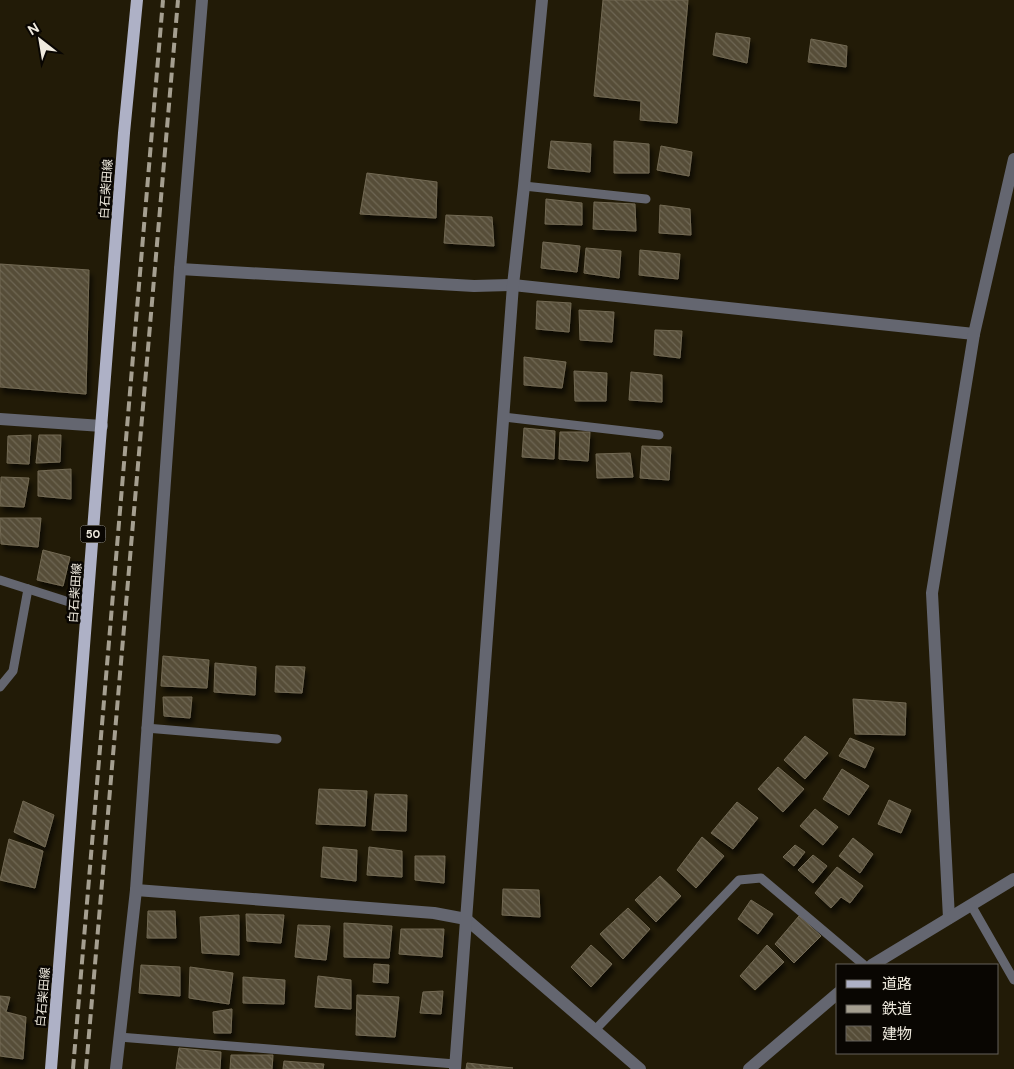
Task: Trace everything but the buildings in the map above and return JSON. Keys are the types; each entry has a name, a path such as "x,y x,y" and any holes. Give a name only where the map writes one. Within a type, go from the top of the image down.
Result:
{"main road":[{"name":"白石柴田線","path":"50,1069 88,608 124,133 137,0"}],"street":[{"path":"116,1069 136,890 180,269 202,0"},
{"path":"455,1066 513,285 542,0"},
{"path":"949,918 932,593 974,334 1014,159"},
{"path":"180,269 474,286 513,285 974,334"},
{"path":"0,419 102,426"},
{"path":"874,964 1014,878"},
{"path":"136,890 434,913 466,919 640,1069"},
{"path":"748,1069 836,995"}],"lane":[{"path":"524,186 646,199"},
{"path":"503,417 659,435"},
{"path":"0,580 88,608"},
{"path":"0,687 12,671 28,589"},
{"path":"146,728 277,739"},
{"path":"595,1030 739,880 761,878 863,964"},
{"path":"971,905 1014,980"},
{"path":"120,1037 455,1066"}],"railway":[{"path":"73,1069 163,0"},
{"path":"86,1069 178,0"}]}
